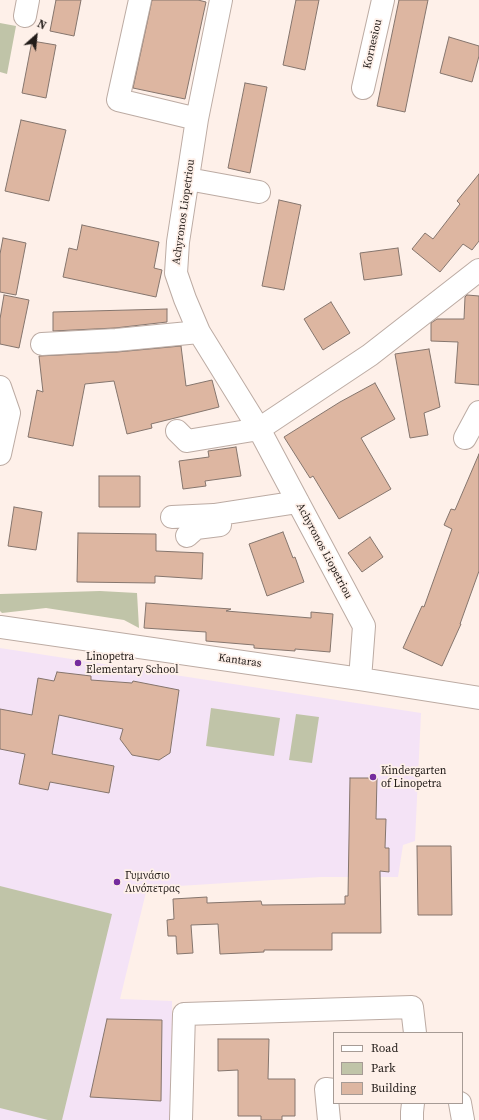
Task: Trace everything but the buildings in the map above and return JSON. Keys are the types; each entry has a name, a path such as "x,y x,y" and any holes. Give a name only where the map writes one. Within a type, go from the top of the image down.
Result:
{"street":[{"path":"140,0 118,100 197,119"},
{"name":"Achyronos Liopetriou","path":"221,0 197,119 178,242 176,273 199,332 259,429 364,626 360,678"},
{"name":"Kornesiou","path":"363,88 383,0"},
{"path":"188,179 259,192"},
{"path":"177,431 187,441 259,429 370,355 479,270"},
{"path":"42,344 116,340 199,332"},
{"path":"0,387 9,413 0,454"},
{"path":"465,438 479,412"},
{"path":"172,517 302,509"},
{"path":"187,536 196,528 302,509"},
{"name":"Kantaras","path":"0,627 360,678 479,698"},
{"path":"180,1120 184,1014 412,1007 415,1032"},
{"path":"329,1120 326,1089 333,1090"},
{"path":"412,1120 414,1104"},
{"path":"460,1104 463,1120"}],"shaded area":[{"name":"Γυμνάσιο Λινόπετρας","path":"0,648 421,713 415,841 403,845 398,877 321,877 147,888 120,999 172,1001 171,1120 0,1120"}],"green space":[{"path":"0,23 16,26 7,74 0,72"},
{"path":"100,591 137,593 139,628 124,620 46,608 2,613 0,611 0,594"},
{"path":"211,708 280,718 274,756 206,746"},
{"path":"296,714 319,717 312,763 289,760"},
{"path":"0,886 112,914 62,1120 48,1120 0,1108"}],"place":[{"name":"Linopetra Elementary School","path":"78,663"},
{"name":"Kindergarten of Linopetra","path":"373,777"},
{"name":"Γυμνάσιο Λινόπετρας","path":"117,882"}]}
